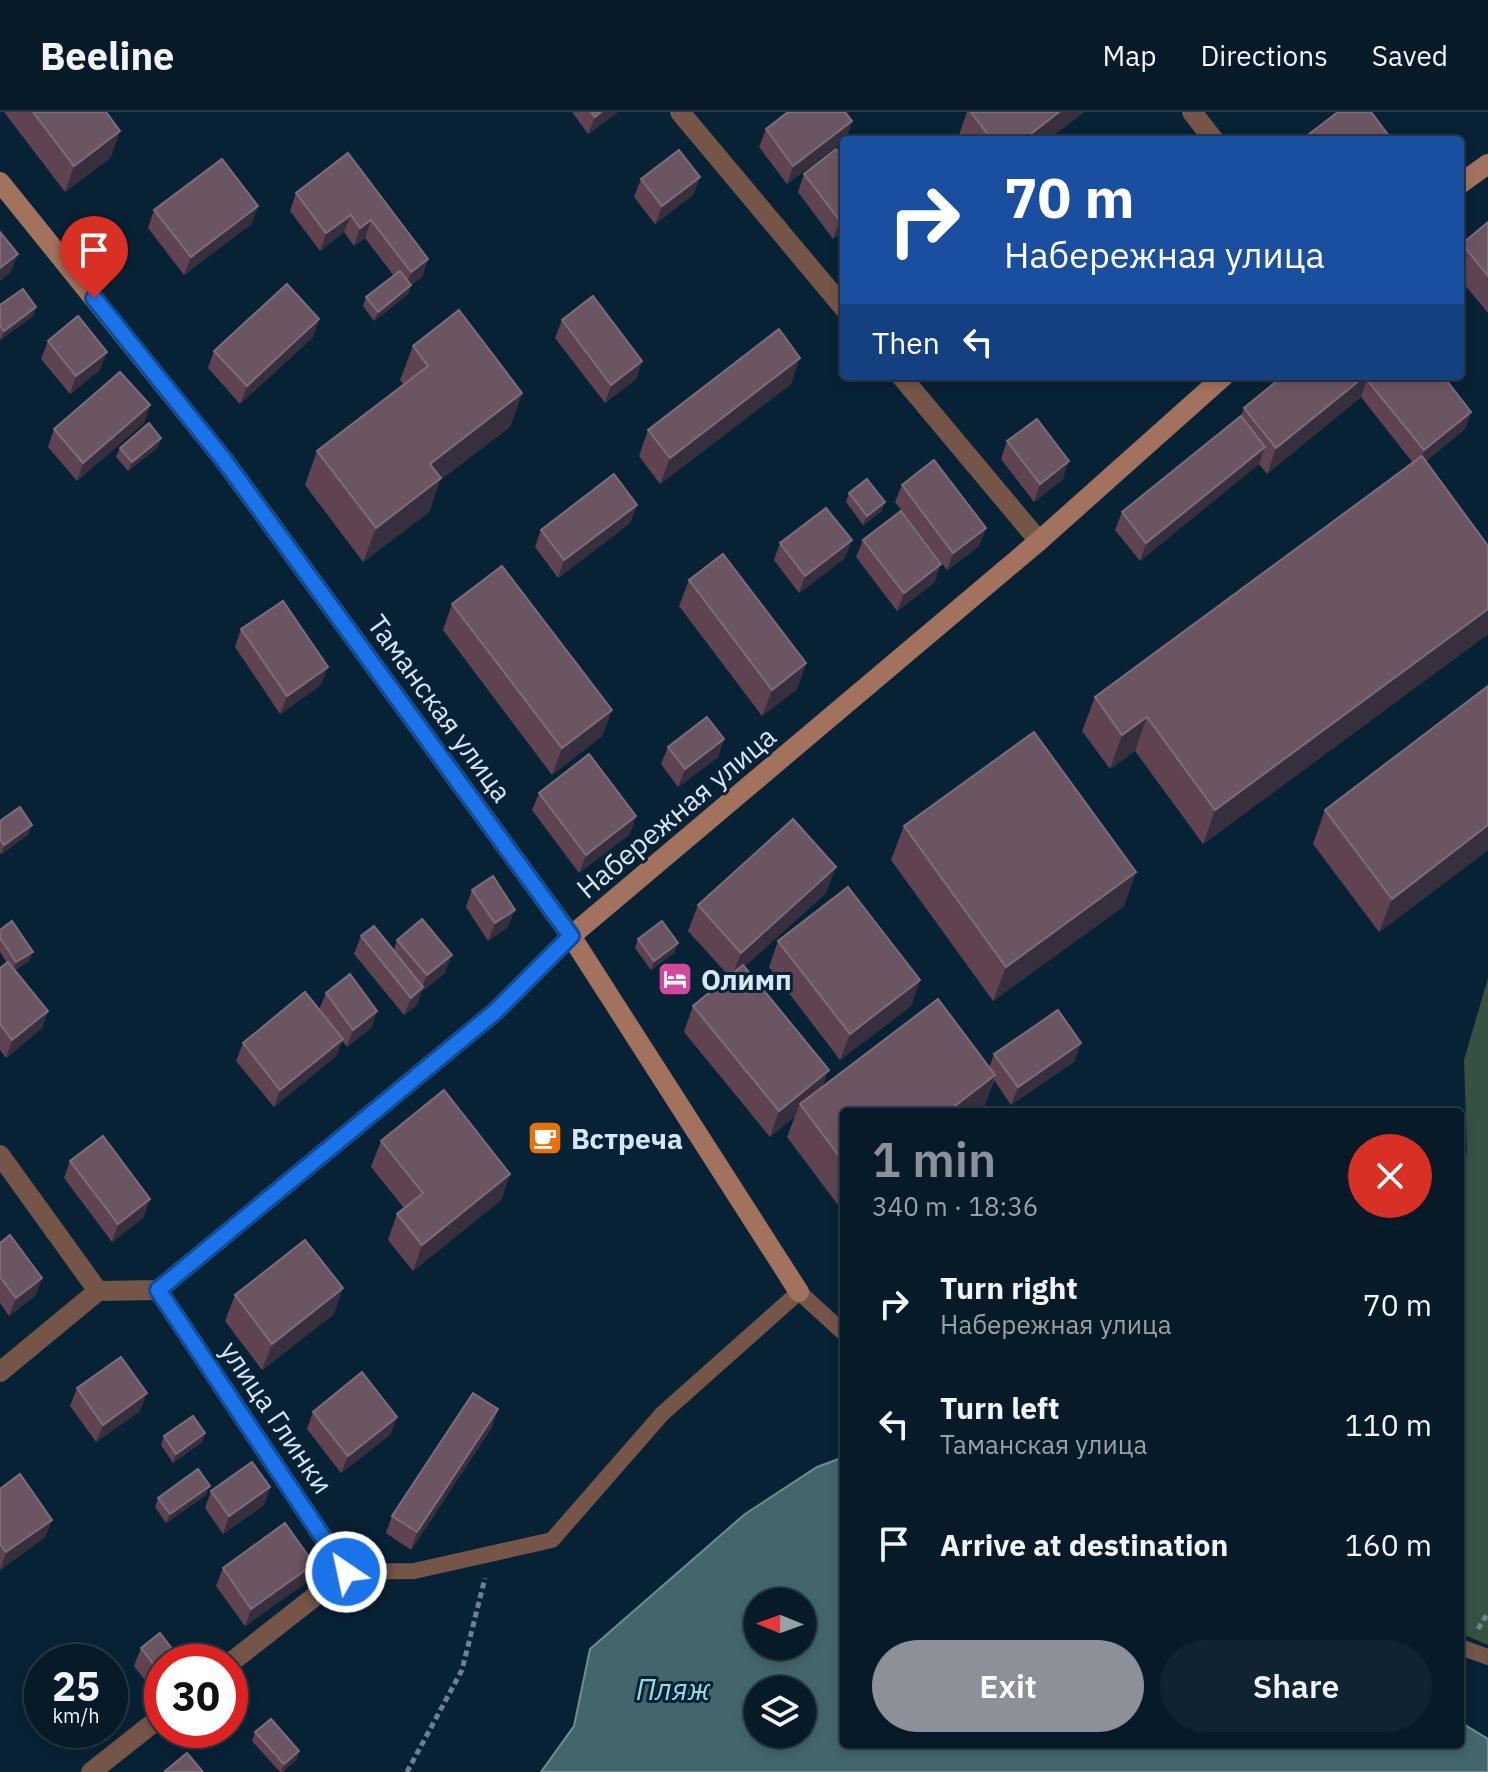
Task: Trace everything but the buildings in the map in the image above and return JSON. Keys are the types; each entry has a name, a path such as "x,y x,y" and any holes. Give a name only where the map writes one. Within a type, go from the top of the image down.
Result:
{"street":[{"path":"680,112 840,303"},
{"path":"1192,112 1211,136"},
{"path":"1464,181 1488,164"},
{"name":"Таманская улица","path":"0,182 224,460 571,936 799,1292"},
{"path":"904,380 1039,541"},
{"name":"Набережная улица","path":"158,1290 496,1011 571,936 1039,541 1220,380"},
{"path":"0,1155 98,1291"},
{"path":"0,1372 98,1291 158,1290"},
{"name":"улица Глинки","path":"158,1290 346,1572"},
{"path":"248,1649 346,1572"},
{"path":"91,1772 144,1730"}],"lane":[{"path":"346,1572 414,1571 552,1540 662,1414 799,1292 840,1329"},
{"path":"1464,1648 1488,1657"}],"path":[{"path":"407,1772 462,1670 490,1554"}],"shaded area":[{"path":"1488,978 1488,1645 1464,1635 1464,1157 1467,1153 1464,1060"}],"water":[{"name":"Пляж","path":"840,1458 840,1748 1464,1748 1464,1724 1488,1739 1488,1772 541,1772 574,1726 590,1649 745,1514 817,1467"}],"place":[{"name":"Олимп","path":"675,979"},
{"name":"Встреча","path":"545,1138"}],"route":[{"path":"94,298 224,460 571,936 496,1011 158,1290 346,1572"}]}
